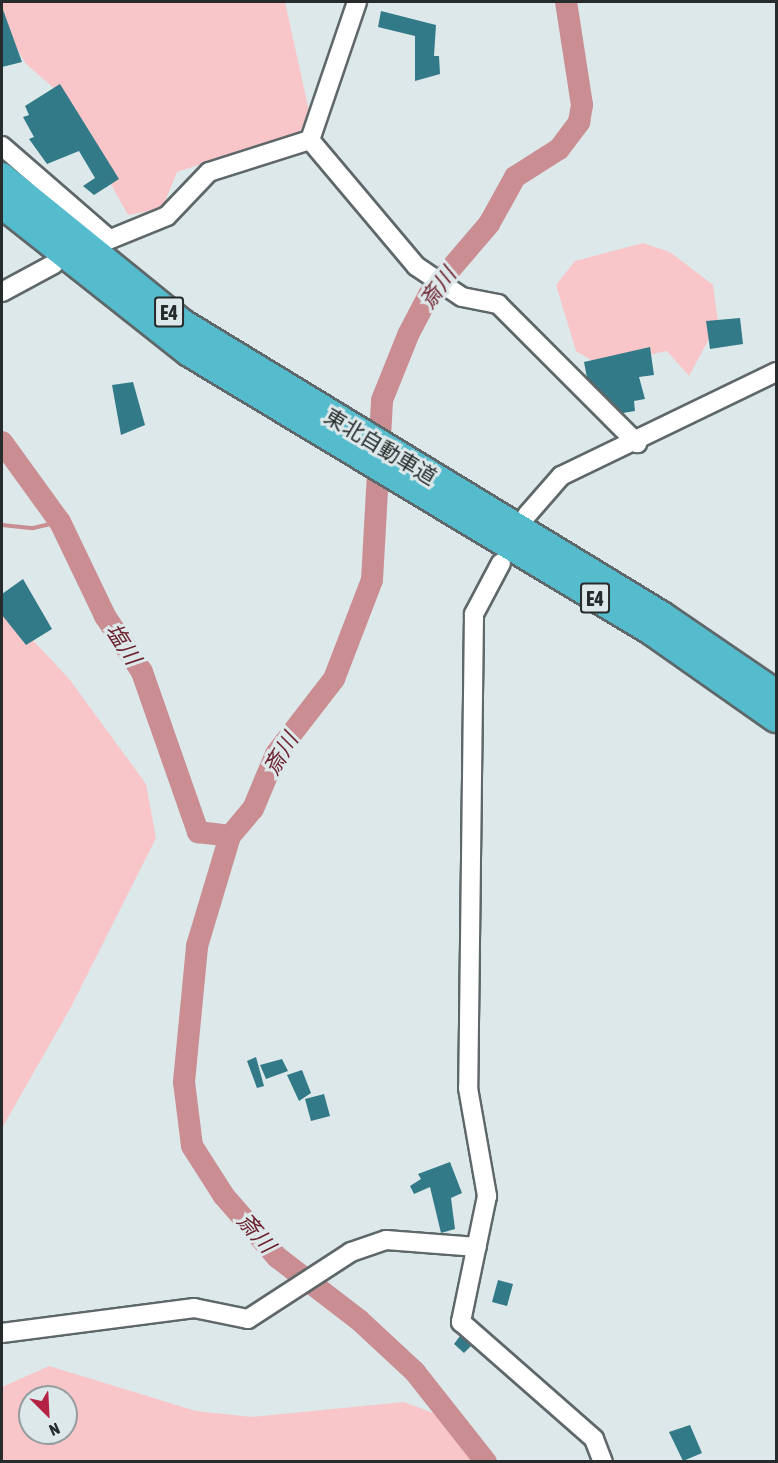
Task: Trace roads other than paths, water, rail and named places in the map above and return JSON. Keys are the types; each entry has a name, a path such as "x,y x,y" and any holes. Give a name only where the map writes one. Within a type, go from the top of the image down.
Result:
{"highway":[{"name":"東北自動車道","path":"2,176 183,323 349,440 406,489 652,632 777,719"},
{"name":"東北自動車道","path":"2,205 125,307 349,440 411,464 662,615 777,693"}],"street":[{"path":"310,140 357,2"},
{"path":"2,146 105,241 167,216 209,172 310,140"},
{"path":"310,140 416,266 462,297 498,304 637,443"},
{"path":"2,292 54,264"},
{"path":"527,515 561,476 637,443 777,372"},
{"path":"501,563 474,614 468,1088 487,1196 461,1322 594,1439 603,1461"},
{"path":"2,1333 194,1308 248,1319 351,1252 387,1240 477,1247"}],"waterway":[{"name":"斎川","path":"486,1462 415,1372 359,1320 277,1257 224,1196 192,1146 184,1082 197,946 230,836 253,809 276,754 334,679 372,580 382,400 409,333 430,293 489,224 515,177 559,149 579,122 582,105 566,2"},
{"name":"塩川","path":"2,442 60,522 105,616 142,672 198,832 230,836"},
{"path":"2,525 33,528 60,522"}]}
